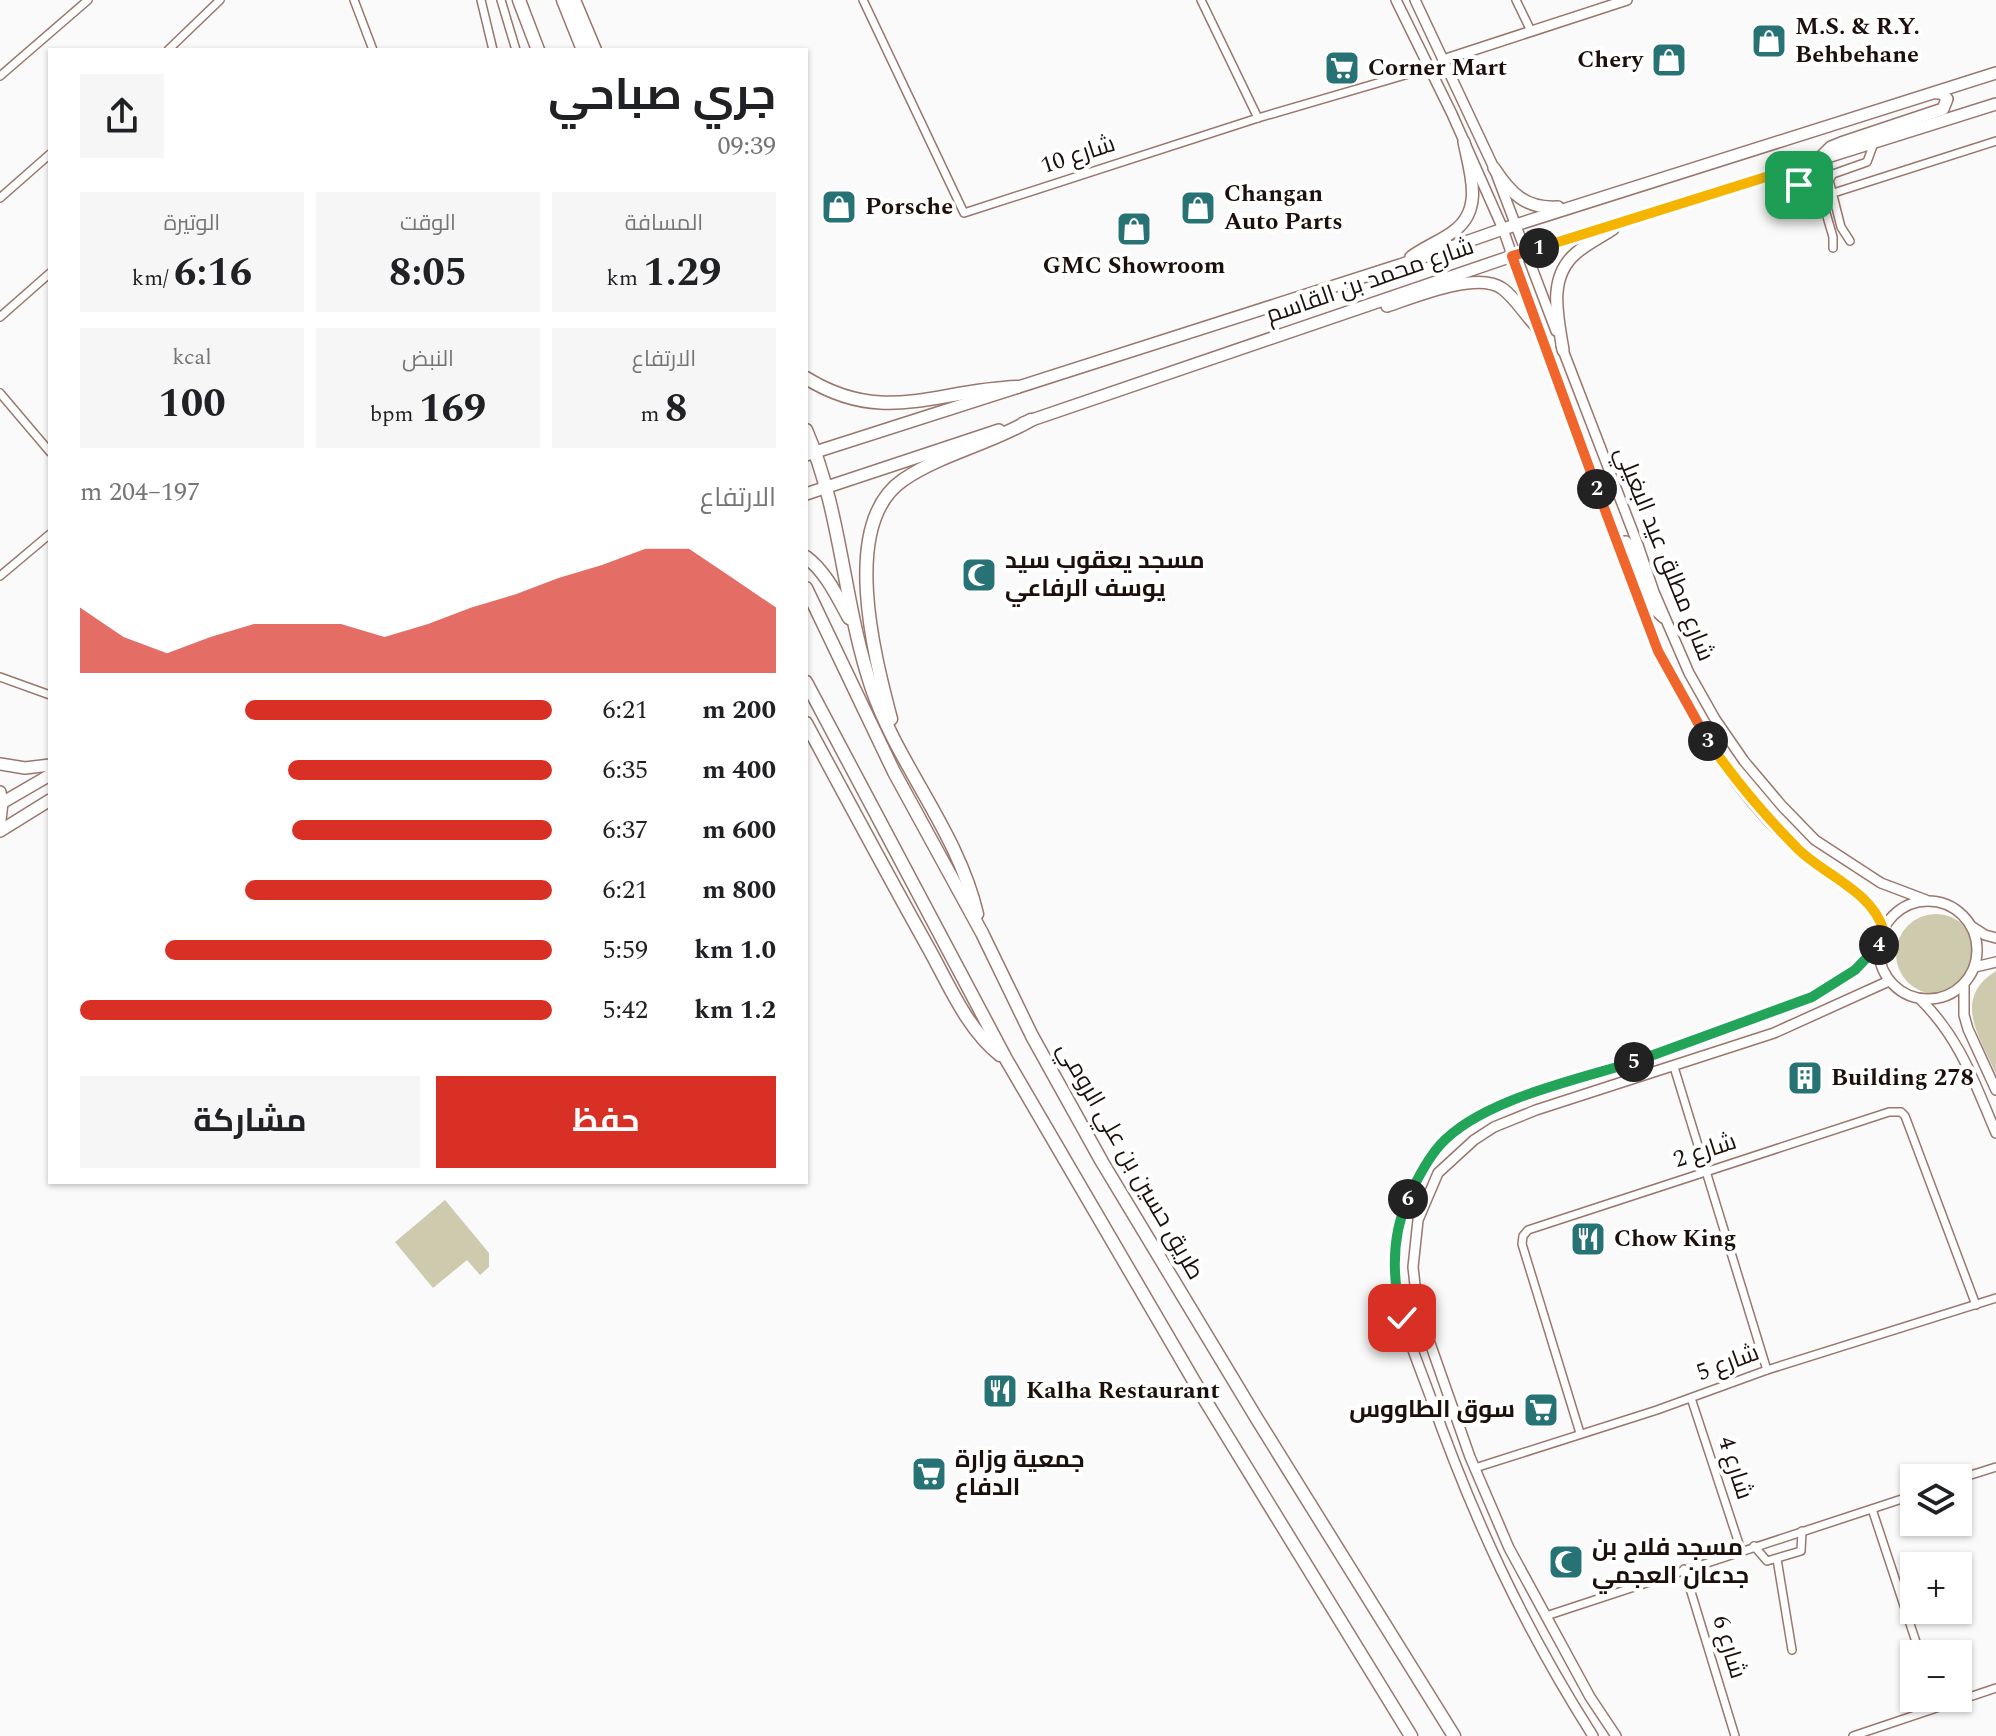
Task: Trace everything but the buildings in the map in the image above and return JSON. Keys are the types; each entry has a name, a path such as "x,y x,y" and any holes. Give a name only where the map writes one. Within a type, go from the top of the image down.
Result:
{"highway":[{"path":"563,0 582,48"},
{"path":"574,0 594,48"},
{"path":"520,1 530,48"},
{"path":"520,1 537,48"},
{"path":"808,379 848,397 879,404 1017,387"},
{"path":"898,745 871,628 868,559 873,519 885,497 910,475 1006,435 1031,420"},
{"path":"811,453 827,485 855,631 872,690 960,865 982,933"},
{"path":"808,558 816,564 830,585 855,631"},
{"name":"طريق حسين بن علي الرومي","path":"808,592 894,772 982,933 1032,1036 1102,1162 1454,1736"},
{"path":"808,686 1006,1059 1205,1400 1411,1736"},
{"path":"808,727 959,1002 979,1034 1006,1059"},
{"path":"808,745 834,775"}],"main road":[{"name":"شارع محمد بن القاسم","path":"811,453 1996,73"},
{"path":"1819,160 1831,147 1943,109 1947,99 1942,93 1937,93"},
{"name":"شارع محمد بن القاسم","path":"808,493 1512,256 1996,104"},
{"path":"1400,265 1457,229 1470,212 1473,188 1464,142"},
{"path":"1494,168 1506,186 1526,203 1539,207 1583,204"},
{"path":"1563,350 1556,300 1564,268 1577,252 1624,221"},
{"path":"1282,334 1478,282 1491,283 1503,289 1537,327"},
{"path":"0,764 25,768 48,765"},
{"path":"1,800 48,776"},
{"path":"1,800 21,807 47,802"},
{"path":"0,820 1,800"},
{"path":"0,831 47,802"}],"street":[{"path":"172,48 220,0"},
{"path":"354,0 372,48"},
{"path":"481,0 493,48"},
{"path":"501,0 515,48"},
{"name":"شارع 10","path":"863,0 964,213 1258,118 1429,68"},
{"path":"1201,0 1258,118"},
{"name":"شارع مطلق عيد البغيلي","path":"1396,0 1503,229 1658,651 1698,727 1768,819 1803,854 1871,906 1883,929"},
{"name":"شارع مطلق عيد البغيلي","path":"1415,0 1494,168 1666,620 1689,673 1715,719 1744,761 1815,840 1881,883 1926,900"},
{"path":"1516,0 1531,31"},
{"path":"1443,60 1627,0"},
{"path":"0,76 84,1"},
{"path":"1821,197 1996,141"},
{"path":"1850,241 1843,233 1828,183 1831,175 1867,162 1874,143"},
{"path":"0,198 48,156"},
{"path":"1769,176 1785,188 1814,182 1818,186 1833,237 1833,248"},
{"path":"0,317 48,275"},
{"path":"0,393 48,450"},
{"path":"0,576 48,536"},
{"path":"1617,542 1626,541 1630,545 1654,610 1666,620"},
{"path":"0,677 48,694"},
{"path":"1971,926 1978,953 1975,967 1964,985 1951,994 1921,1000 1909,996 1889,981 1879,959 1878,947 1883,929 1900,909 1926,900 1952,907 1971,926 1996,938"},
{"path":"1593,1736 1533,1636 1500,1572 1468,1501 1418,1363 1397,1295 1394,1264 1405,1206 1419,1173 1440,1145 1462,1125 1531,1094 1664,1052 1799,1003 1845,978 1878,947"},
{"path":"1975,967 1996,962"},
{"path":"1616,1736 1590,1697 1509,1548 1475,1468 1421,1315 1413,1267 1418,1220 1438,1173 1474,1140 1494,1127 1536,1110 1774,1033 1889,981"},
{"path":"1964,985 1964,1015 1968,1029 1996,1090"},
{"path":"1921,1000 1938,1017 1959,1047 1996,1133"},
{"path":"1674,1067 1767,1370"},
{"path":"1531,1094 1531,1105 1536,1110"},
{"name":"شارع 2","path":"1580,1433 1522,1244 1528,1230 1889,1112 1901,1112 1908,1121 1976,1305"},
{"name":"شارع 5","path":"1475,1468 1767,1370 1996,1298"},
{"path":"1418,1363 1425,1354 1435,1355"},
{"name":"شارع 4","path":"1691,1398 1741,1550"},
{"path":"1972,1475 1996,1467"},
{"path":"1546,1616 1900,1500"},
{"path":"1872,1509 1915,1640"},
{"path":"1754,1546 1767,1561 1777,1559 1801,1551 1802,1531"},
{"path":"1777,1559 1792,1650"},
{"name":"شارع 6","path":"1684,1569 1735,1736"},
{"path":"1972,1696 1996,1688"},
{"path":"1853,1736 1926,1712"}],"shaded area":[{"path":"1936,914 1951,917 1964,926 1973,939 1976,954 1973,969 1964,982 1951,991 1936,994 1921,991 1908,982 1899,969 1896,954 1899,939 1908,926 1921,917"},
{"path":"1996,971 1996,1074 1977,1033 1972,1006 1982,982"},
{"path":"445,1200 489,1253 489,1267 480,1275 467,1260 433,1288 395,1242"}],"place":[{"name":"M.S. & R.Y. Behbehane","path":"1769,41"},
{"name":"Chery","path":"1669,60"},
{"name":"Corner Mart","path":"1342,68"},
{"name":"Porsche","path":"839,207"},
{"name":"Changan Auto Parts","path":"1198,208"},
{"name":"GMC Showroom","path":"1134,229"},
{"name":"مسجد يعقوب سيد يوسف الرفاعي","path":"979,575"},
{"name":"Building 278","path":"1805,1078"},
{"name":"Chow King","path":"1588,1239"},
{"name":"Kalha Restaurant","path":"1000,1391"},
{"name":"سوق الطاووس","path":"1541,1410"},
{"name":"جمعية وزارة الدفاع","path":"929,1474"},
{"name":"مسجد فلاح بن جدعان العجمي","path":"1566,1562"}],"route":[{"path":"1402,1318 1394,1264 1395,1245 1405,1206 1419,1173 1440,1145 1462,1125 1531,1094 1664,1052 1812,997 1845,978 1878,947 1883,929 1871,906 1803,854 1768,819 1698,727 1673,682 1658,651 1512,256 1769,176 1781,187 1799,185"}]}
